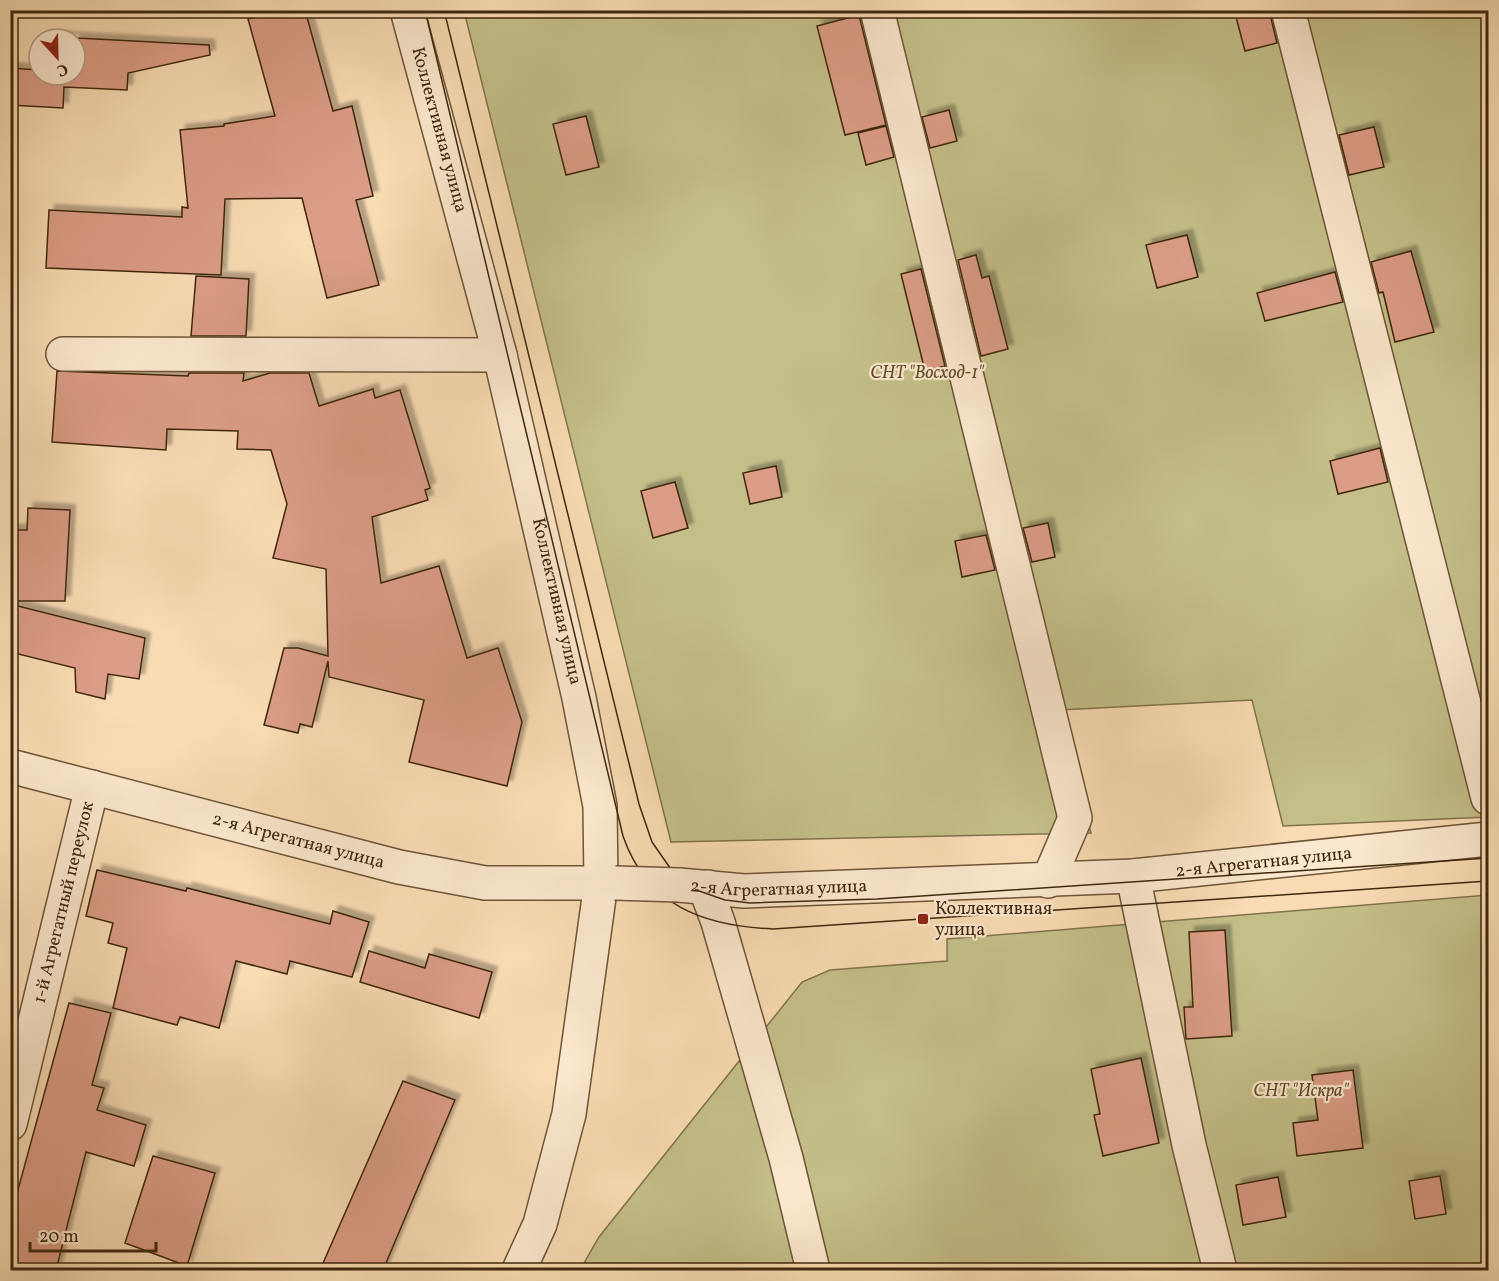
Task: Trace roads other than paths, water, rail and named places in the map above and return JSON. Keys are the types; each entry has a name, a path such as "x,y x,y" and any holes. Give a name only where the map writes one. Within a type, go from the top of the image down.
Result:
{"street":[{"name":"Коллективная улица","path":"407,10 500,355 579,698 600,806 608,883 569,1114 540,1224 519,1270"},
{"path":"878,10 1075,818 1048,881"},
{"path":"1288,10 1488,798"},
{"path":"63,354 500,355"},
{"name":"2-я Агрегатная улица","path":"10,766 399,867 485,884 608,883 693,886 744,891 1048,881 1133,876 1488,839"},
{"name":"1-й Агрегатный переулок","path":"10,1124 92,787"},
{"path":"1133,876 1189,1145 1220,1270"},
{"path":"693,886 708,895 718,922 786,1158 813,1270"}],"tram line":[{"path":"425,10 623,836 634,860 647,880 663,895 681,908 702,917 724,923 773,929 1488,881"},
{"path":"444,10 639,804 652,842 682,885 725,900 750,903 877,899 1488,858"}],"place":[{"name":"Коллективная улица","path":"923,919"}],"park label":[{"name":"СНТ \"Восход-1\"","path":"927,373"},
{"name":"СНТ \"Искра\"","path":"1301,1091"}]}
